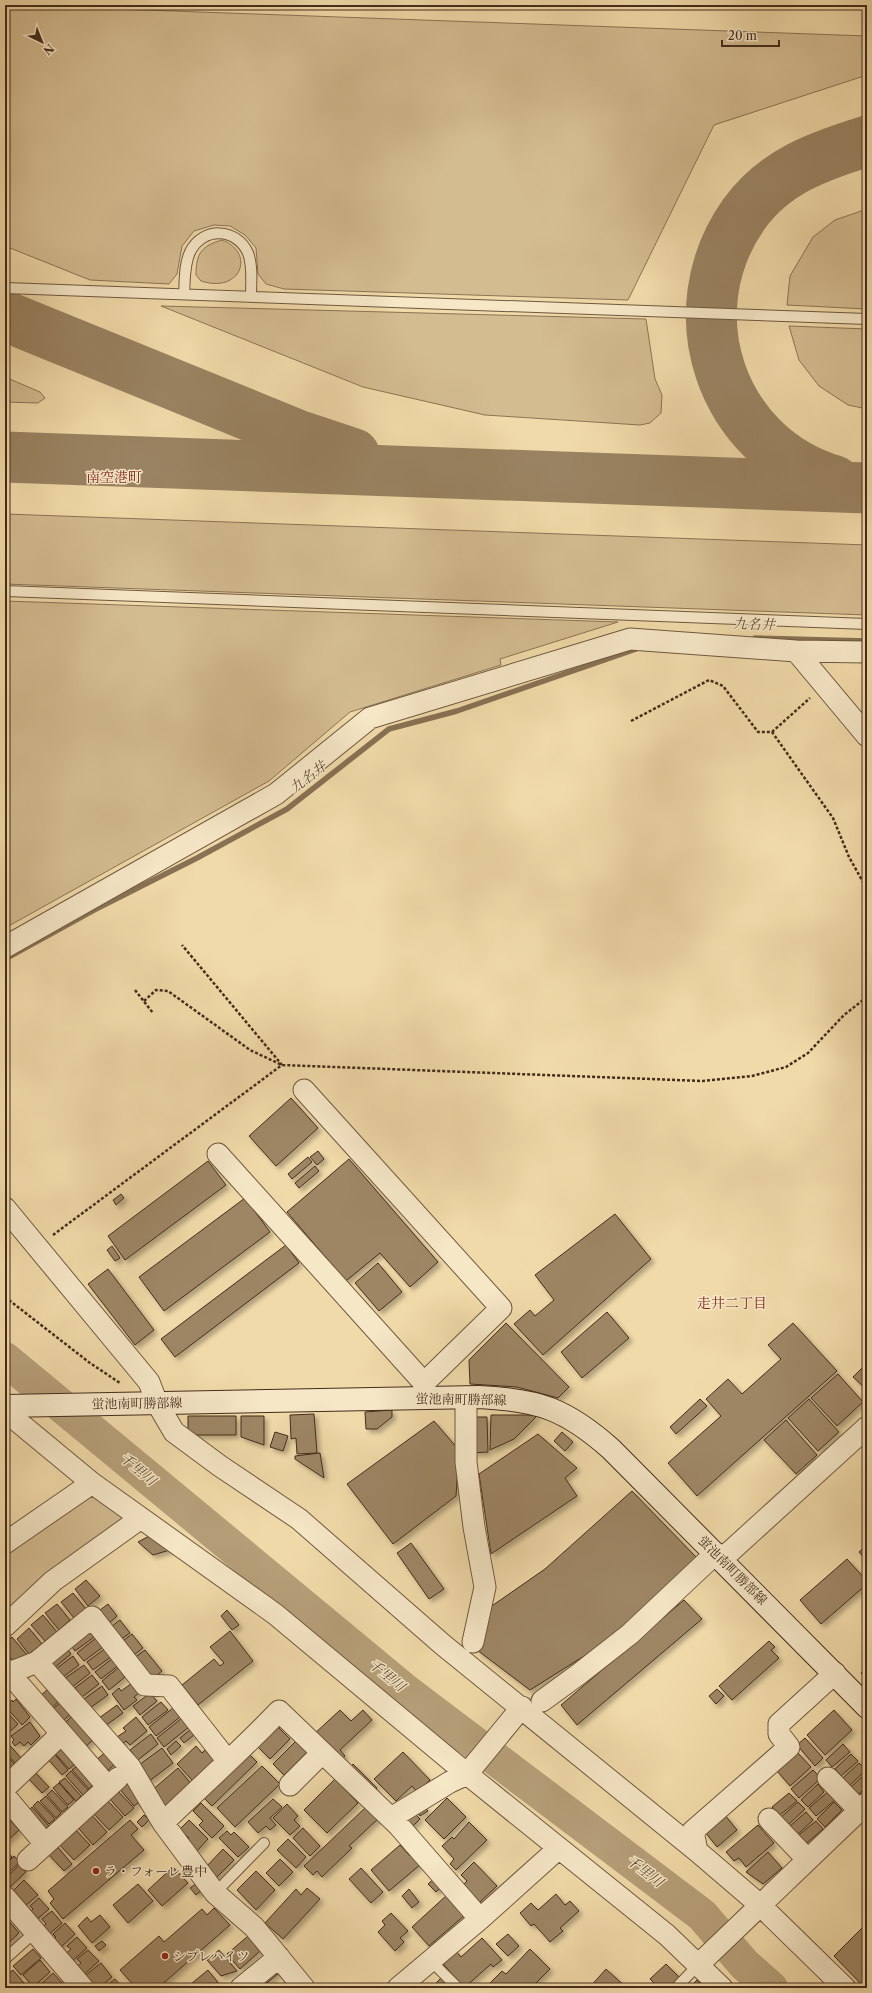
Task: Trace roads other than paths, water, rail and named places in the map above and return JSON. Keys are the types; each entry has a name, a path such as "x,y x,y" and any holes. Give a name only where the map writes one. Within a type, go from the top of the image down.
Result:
{"street":[{"path":"5,947 276,794 370,718 630,639 796,651 867,652"},
{"path":"796,651 867,736"},
{"path":"218,1154 423,1391 501,1308 304,1090"},
{"path":"5,1208 149,1382 145,1403 174,1432 220,1466 298,1519 442,1644 522,1707 697,1851 760,1905 845,1988"},
{"name":"蛍池南町勝部線","path":"8,1408 423,1391 466,1397 507,1398 550,1408 587,1428 719,1556 867,1707"},
{"path":"466,1397 466,1462 474,1527 485,1587 474,1642"},
{"path":"8,1408 92,1483 275,1614 467,1774 667,1934 722,1988"},
{"path":"542,1701 580,1674 630,1634 867,1427"},
{"path":"5,1543 92,1483"},
{"path":"5,1626 53,1581 141,1518"},
{"path":"108,1787 62,1734 9,1679 37,1662 92,1617 145,1685 169,1686 227,1760"},
{"path":"37,1662 130,1767 163,1823 215,1893 254,1927 304,1988"},
{"path":"697,1851 693,1831 789,1747 779,1734 779,1724 835,1673"},
{"path":"391,1818 450,1782 467,1774 522,1707"},
{"path":"163,1823 227,1760 247,1745 279,1711 391,1818 480,1919"},
{"path":"5,1788 62,1734"},
{"path":"290,1785 322,1753"},
{"path":"28,1860 130,1767"},
{"path":"698,1965 863,1806 828,1778"},
{"path":"5,1796 45,1844"},
{"path":"769,1819 807,1859"},
{"path":"398,1988 480,1919 559,1848"},
{"path":"5,1897 83,1988"},
{"path":"241,1988 279,1957"}],"lane":[{"path":"184,294 186,263 196,242 204,236 214,233 224,233 235,237 243,245 248,255 251,296"},
{"path":"5,288 867,318"},
{"path":"5,591 867,624"},
{"path":"215,1893 264,1843"},
{"path":"5,1959 35,1932"},
{"path":"431,1961 458,1988"},
{"path":"676,1988 698,1965"}],"waterway":[{"name":"九名井","path":"755,638 867,641"},
{"name":"九名井","path":"5,959 94,910 197,858 287,809 389,729 457,711 639,648"},
{"name":"千里川","path":"5,1359 407,1692 702,1915 744,1964 771,1988"}],"place":[{"name":"ラ・フォーレ豊中","path":"96,1871"},
{"name":"シプレハイツ","path":"165,1956"}],"district":[{"name":"南空港町","path":"114,477"},
{"name":"走井二丁目","path":"732,1303"}]}
